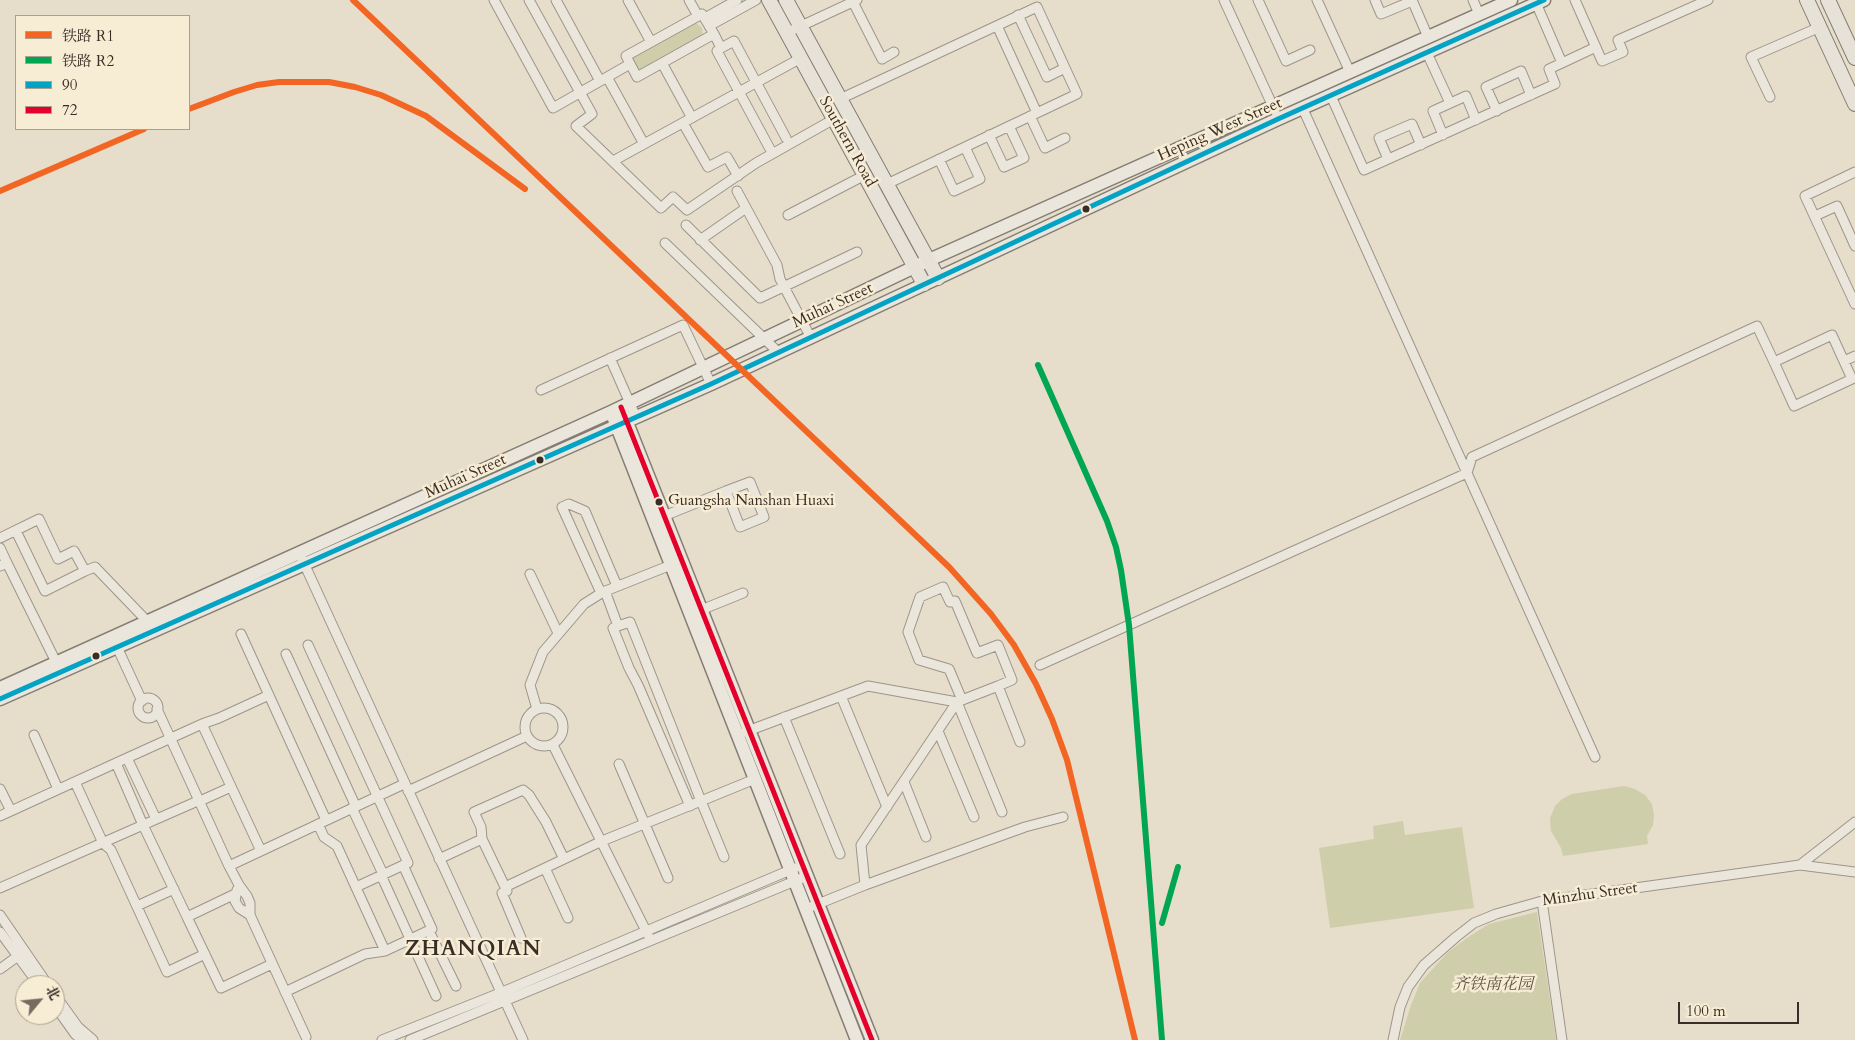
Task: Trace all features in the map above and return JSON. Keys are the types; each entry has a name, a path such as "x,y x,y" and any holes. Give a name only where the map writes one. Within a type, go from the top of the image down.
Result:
{"main road":[{"name":"Southern Road","path":"769,0 924,284"},
{"name":"Southern Road","path":"786,0 938,278"},
{"name":"Heping West Street","path":"928,260 1511,0"},
{"path":"1807,0 1855,104"},
{"path":"1828,0 1855,58"},
{"name":"Heping West Street","path":"938,278 1278,120 1540,2"},
{"name":"Muhai Street","path":"0,699 117,647 928,260"},
{"name":"Muhai Street","path":"0,688 147,621 301,558 711,384 810,336 938,278"},
{"path":"620,407 701,610 743,733 755,779 799,873"},
{"path":"626,421 671,565 743,733 812,906 872,1040"},
{"path":"812,906 857,1040"}],"street":[{"path":"494,0 553,108 630,64"},
{"path":"529,0 592,114 576,126 661,208 673,196 687,210 756,163 834,119"},
{"path":"556,0 644,144"},
{"path":"628,0 651,42"},
{"path":"689,0 704,20 739,92 770,149"},
{"path":"704,20 737,0"},
{"path":"711,36 637,77 626,56 651,42 756,0"},
{"path":"1224,0 1278,120"},
{"path":"1258,0 1286,61 1310,50"},
{"path":"1317,0 1350,72"},
{"path":"1375,0 1382,14 1412,0 1428,37"},
{"path":"1473,0 1479,14"},
{"path":"1575,0 1602,61 1623,52 1618,40 1708,0"},
{"path":"1681,0 1685,10"},
{"path":"786,33 840,4 855,1 882,59 894,52"},
{"path":"1540,2 1562,62"},
{"path":"840,99 1037,7 1078,94 887,184"},
{"path":"1018,16 1047,77 1065,68"},
{"path":"1770,97 1751,57 1820,27"},
{"path":"999,30 1034,114 1045,148 1065,138"},
{"path":"719,50 734,41 786,138"},
{"path":"1331,96 1364,170 1556,84 1549,69 1596,47"},
{"path":"1427,53 1450,103"},
{"path":"613,161 801,58"},
{"path":"662,63 692,118"},
{"path":"1497,110 1486,87 1520,72 1531,95"},
{"path":"1443,135 1433,111 1450,103 1466,96 1476,120"},
{"path":"1303,109 1595,756"},
{"path":"683,123 708,167 728,156 738,176"},
{"path":"1388,159 1379,138 1412,124 1421,145"},
{"path":"989,135 1004,167 1024,158 1009,126"},
{"path":"939,159 954,191 980,179 964,147"},
{"path":"1855,172 1805,196 1855,303"},
{"path":"788,215 865,176"},
{"path":"736,191 777,265 784,286 810,336"},
{"path":"1815,216 1837,206 1855,246"},
{"path":"700,240 746,208"},
{"path":"686,225 760,298 857,252"},
{"path":"666,243 778,352"},
{"path":"541,390 683,324 711,384"},
{"path":"1040,665 1467,473 1472,457 1757,326 1794,406 1852,379 1832,335 1774,362"},
{"path":"1844,361 1855,356"},
{"path":"610,358 620,407 626,421"},
{"path":"664,516 726,491 750,482 764,517 740,527 726,491"},
{"path":"616,586 585,511 569,504 562,507 618,626"},
{"path":"0,538 39,519 58,559 74,551 85,571"},
{"path":"16,531 44,591 95,567 147,621"},
{"path":"0,548 4,564 56,662"},
{"path":"301,558 523,1040"},
{"path":"537,710 530,686 543,652 584,604 616,586 671,565"},
{"path":"530,574 558,633"},
{"path":"743,733 868,686 960,701 1012,680 998,645 977,653 955,601 950,602 943,587 920,597 908,632 918,660 949,669 960,701 1002,812"},
{"path":"701,610 743,593"},
{"path":"690,806 629,668 614,628 618,626 630,622 724,856"},
{"path":"242,634 270,695 322,822 324,836 337,846 384,951"},
{"path":"308,644 408,863 356,887"},
{"path":"117,647 142,701 138,710 144,717 152,717 157,709"},
{"path":"286,654 436,996"},
{"path":"629,668 646,662"},
{"path":"998,686 1020,742"},
{"path":"0,816 270,695"},
{"path":"841,696 886,807"},
{"path":"142,701 151,699 156,703 157,709 229,866 237,890 235,901 239,908 250,916 306,1037"},
{"path":"865,885 861,845 938,730 960,701"},
{"path":"548,708 554,711 563,721 563,733 560,739 553,745 538,746 527,736 526,720 530,714 537,710 548,708"},
{"path":"784,718 840,854"},
{"path":"202,724 261,851"},
{"path":"938,730 974,817"},
{"path":"34,735 58,789"},
{"path":"229,866 377,797 406,788 527,736"},
{"path":"553,745 650,941"},
{"path":"664,745 679,745"},
{"path":"127,758 156,820"},
{"path":"116,763 143,826 221,988 272,964"},
{"path":"619,764 668,878"},
{"path":"505,886 602,841 755,779"},
{"path":"75,782 103,843 111,850 167,972 205,954"},
{"path":"904,782 926,837"},
{"path":"0,788 11,811"},
{"path":"0,888 231,788"},
{"path":"520,938 502,893 507,891 482,838 481,827 474,812 522,790 529,795 546,822 564,859"},
{"path":"812,906 1026,827 1063,817"},
{"path":"1800,865 1855,822"},
{"path":"439,859 482,838"},
{"path":"285,992 365,954 384,951 432,929 403,865"},
{"name":"Minzhu Street","path":"1393,1040 1400,1007 1408,987 1424,965 1474,923 1519,906 1542,901 1800,865 1855,872"},
{"path":"545,868 568,918"},
{"path":"382,1040 500,993 646,931 799,873"},
{"path":"410,1040 650,941 799,873"},
{"path":"137,906 174,889"},
{"path":"187,917 237,890"},
{"path":"1542,901 1562,1040"},
{"path":"0,915 41,975"},
{"path":"429,931 456,986"},
{"path":"0,932 32,975"},
{"path":"0,969 18,956"},
{"path":"65,1009 78,1027 93,1040"},
{"path":"65,1020 82,1040"}],"green space":[{"path":"695,22 702,28 703,36 641,71 633,66 633,56"},
{"path":"1624,786 1635,789 1645,795 1652,804 1653,825 1647,836 1648,844 1563,856 1561,848 1551,831 1550,818 1555,806 1562,799 1572,794"},
{"path":"1403,821 1405,835 1462,827 1474,908 1330,928 1319,848 1374,839 1373,826"},
{"name":"齐铁南花园","path":"1537,912 1556,1040 1400,1040 1420,983 1447,953 1489,924"}],"rail line":[{"name":"R1","path":"353,0 950,568 991,614 1014,645 1036,684 1052,719 1067,760 1135,1040"},
{"name":"R1","path":"190,109 257,85 279,82 329,82 355,87 381,95 426,116 525,189"},
{"name":"R1","path":"0,191 142,130"},
{"name":"R2","path":"1038,365 1107,521 1116,547 1121,570 1129,625 1162,1040"},
{"name":"R2","path":"1162,923 1178,867"}],"transit line":[{"name":"90","path":"0,699 711,384 1278,119 1544,0"},
{"name":"72","path":"621,407 872,1040"}],"place":[{"name":"Guangsha Nanshan Huaxi","path":"659,502"}],"district":[{"name":"ZHANQIAN","path":"473,950"}]}
